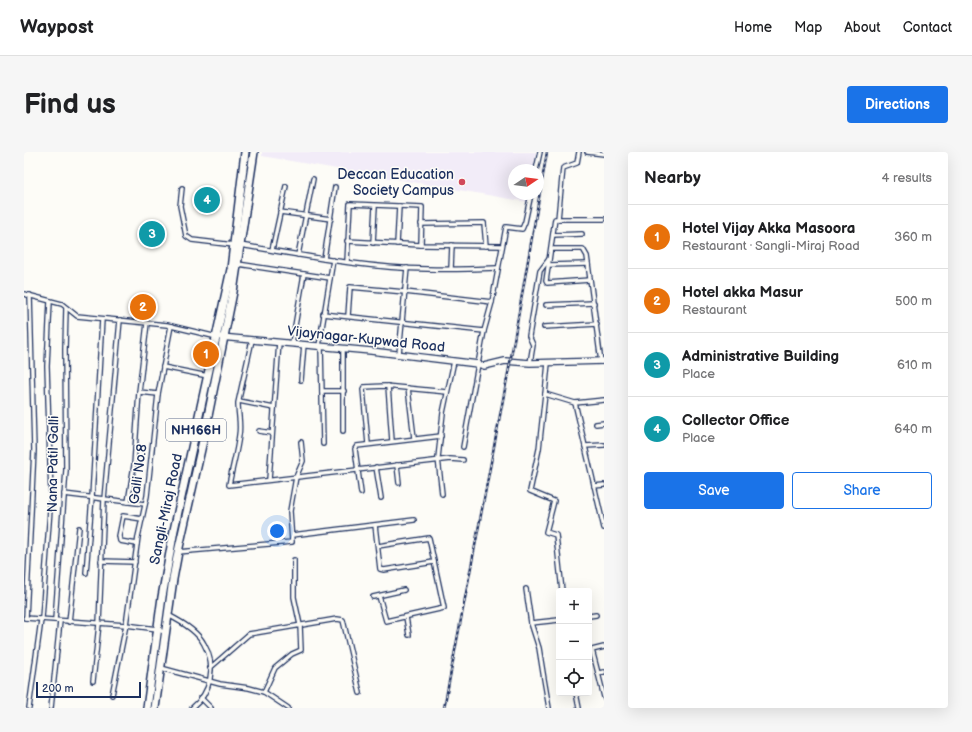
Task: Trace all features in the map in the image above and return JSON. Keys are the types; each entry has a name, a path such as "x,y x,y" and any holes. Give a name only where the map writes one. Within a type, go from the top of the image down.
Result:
{"highway":[{"name":"Sangli-Miraj Road","path":"147,708 157,629 174,530 208,376 221,337 238,264 237,245 245,152"},
{"name":"Sangli-Miraj Road","path":"155,708 178,552 204,436 231,269 237,245 254,152"}],"street":[{"path":"537,164 540,152"},
{"path":"558,219 563,168 578,164 579,152"},
{"path":"587,152 604,154"},
{"path":"298,255 313,178"},
{"path":"272,250 286,186"},
{"path":"182,188 180,206 186,236 192,240 237,245 347,262 407,268 497,268"},
{"path":"324,259 335,188"},
{"path":"463,447 484,331 492,302 497,268 506,227 522,229 530,200"},
{"path":"347,262 350,204 422,207 421,245"},
{"path":"373,243 375,206"},
{"path":"397,244 399,206"},
{"path":"280,212 331,219"},
{"path":"590,280 547,283 548,265 555,219 604,219"},
{"path":"421,224 484,223 486,246"},
{"path":"553,235 582,234"},
{"path":"347,241 421,245 502,246"},
{"path":"451,269 452,245"},
{"path":"550,258 540,270 529,336 533,345 530,363 603,362 587,256 583,249 551,249"},
{"path":"323,444 320,346 323,314 333,260"},
{"path":"238,264 330,278"},
{"path":"548,265 588,264"},
{"path":"399,354 407,268"},
{"path":"292,343 304,274"},
{"path":"348,316 350,287 492,302"},
{"path":"24,294 62,304 77,316 171,326 221,337"},
{"path":"30,295 34,450 25,618 126,625 157,629 166,632"},
{"path":"29,708 42,619 51,496 47,366 50,301"},
{"path":"546,305 594,303"},
{"name":"Nana Patil Galli","path":"55,620 64,494 66,308"},
{"path":"323,314 484,331"},
{"path":"86,573 92,497 102,319"},
{"path":"93,681 99,624 104,499 120,320"},
{"path":"128,502 134,465 139,392 147,323"},
{"path":"544,327 597,324"},
{"name":"Galli No.8","path":"112,695 126,625 145,504 158,394 171,326"},
{"name":"Vijaynagar-Kupwad Road","path":"221,337 399,354 484,366 505,361 530,363"},
{"path":"252,340 239,401 239,435 229,485 439,460 463,460"},
{"path":"269,480 279,342"},
{"path":"301,380 304,344"},
{"path":"343,348 344,431"},
{"path":"442,494 439,460 443,413 454,361"},
{"path":"548,362 539,448 530,491 554,501 546,532 556,535 562,588"},
{"path":"163,367 208,376"},
{"path":"368,444 363,389 368,386 388,386 447,392"},
{"path":"388,386 392,441"},
{"path":"408,388 414,438"},
{"path":"322,391 344,391"},
{"path":"139,392 158,394"},
{"path":"545,394 575,402 604,400"},
{"path":"239,401 274,408"},
{"path":"575,402 604,528"},
{"path":"596,424 604,423"},
{"path":"259,431 272,432"},
{"path":"361,492 354,449 357,446 414,438 441,436"},
{"path":"178,552 292,542 290,511 296,477 303,461 301,442"},
{"path":"585,446 604,446"},
{"path":"397,465 399,483"},
{"path":"376,468 380,498"},
{"path":"594,486 604,485"},
{"path":"64,494 145,504"},
{"path":"138,544 120,541 119,536 123,516 142,519"},
{"path":"292,535 414,520"},
{"path":"375,526 380,569 384,570 434,562"},
{"path":"69,622 79,528"},
{"path":"378,546 428,538 444,608 386,621 379,596"},
{"path":"264,692 275,668 292,654 301,650 300,625 294,598 294,560"},
{"path":"101,561 135,562"},
{"path":"526,589 531,623 540,648 549,708"},
{"path":"373,597 404,590"},
{"path":"592,615 596,614"},
{"path":"168,615 186,625 204,643 211,662 207,691 192,708"},
{"path":"406,617 410,634"},
{"path":"210,668 249,634 300,625 343,620 360,693"},
{"path":"531,623 556,620"},
{"path":"50,708 60,621"},
{"path":"604,647 592,650 604,697"},
{"path":"161,668 209,682 249,688 264,692 288,708"},
{"path":"598,674 604,672"},
{"path":"577,696 579,708"},
{"path":"201,698 211,708"}],"shaded area":[{"name":"Deccan Education Society Campus","path":"262,152 536,152 534,164 508,164 508,199 262,156"},
{"name":"Deccan Education Society Campus","path":"516,200 528,200 528,202"}],"railway":[{"path":"444,708 510,363 547,152"}],"place":[{"name":"Deccan Education Society Campus","path":"462,182"},
{"name":"Collector Office","path":"207,200"},
{"name":"Administrative Building","path":"152,234"},
{"name":"Hotel akka Masur","path":"143,307"},
{"name":"Hotel Vijay Akka Masoora","path":"206,354"}]}
